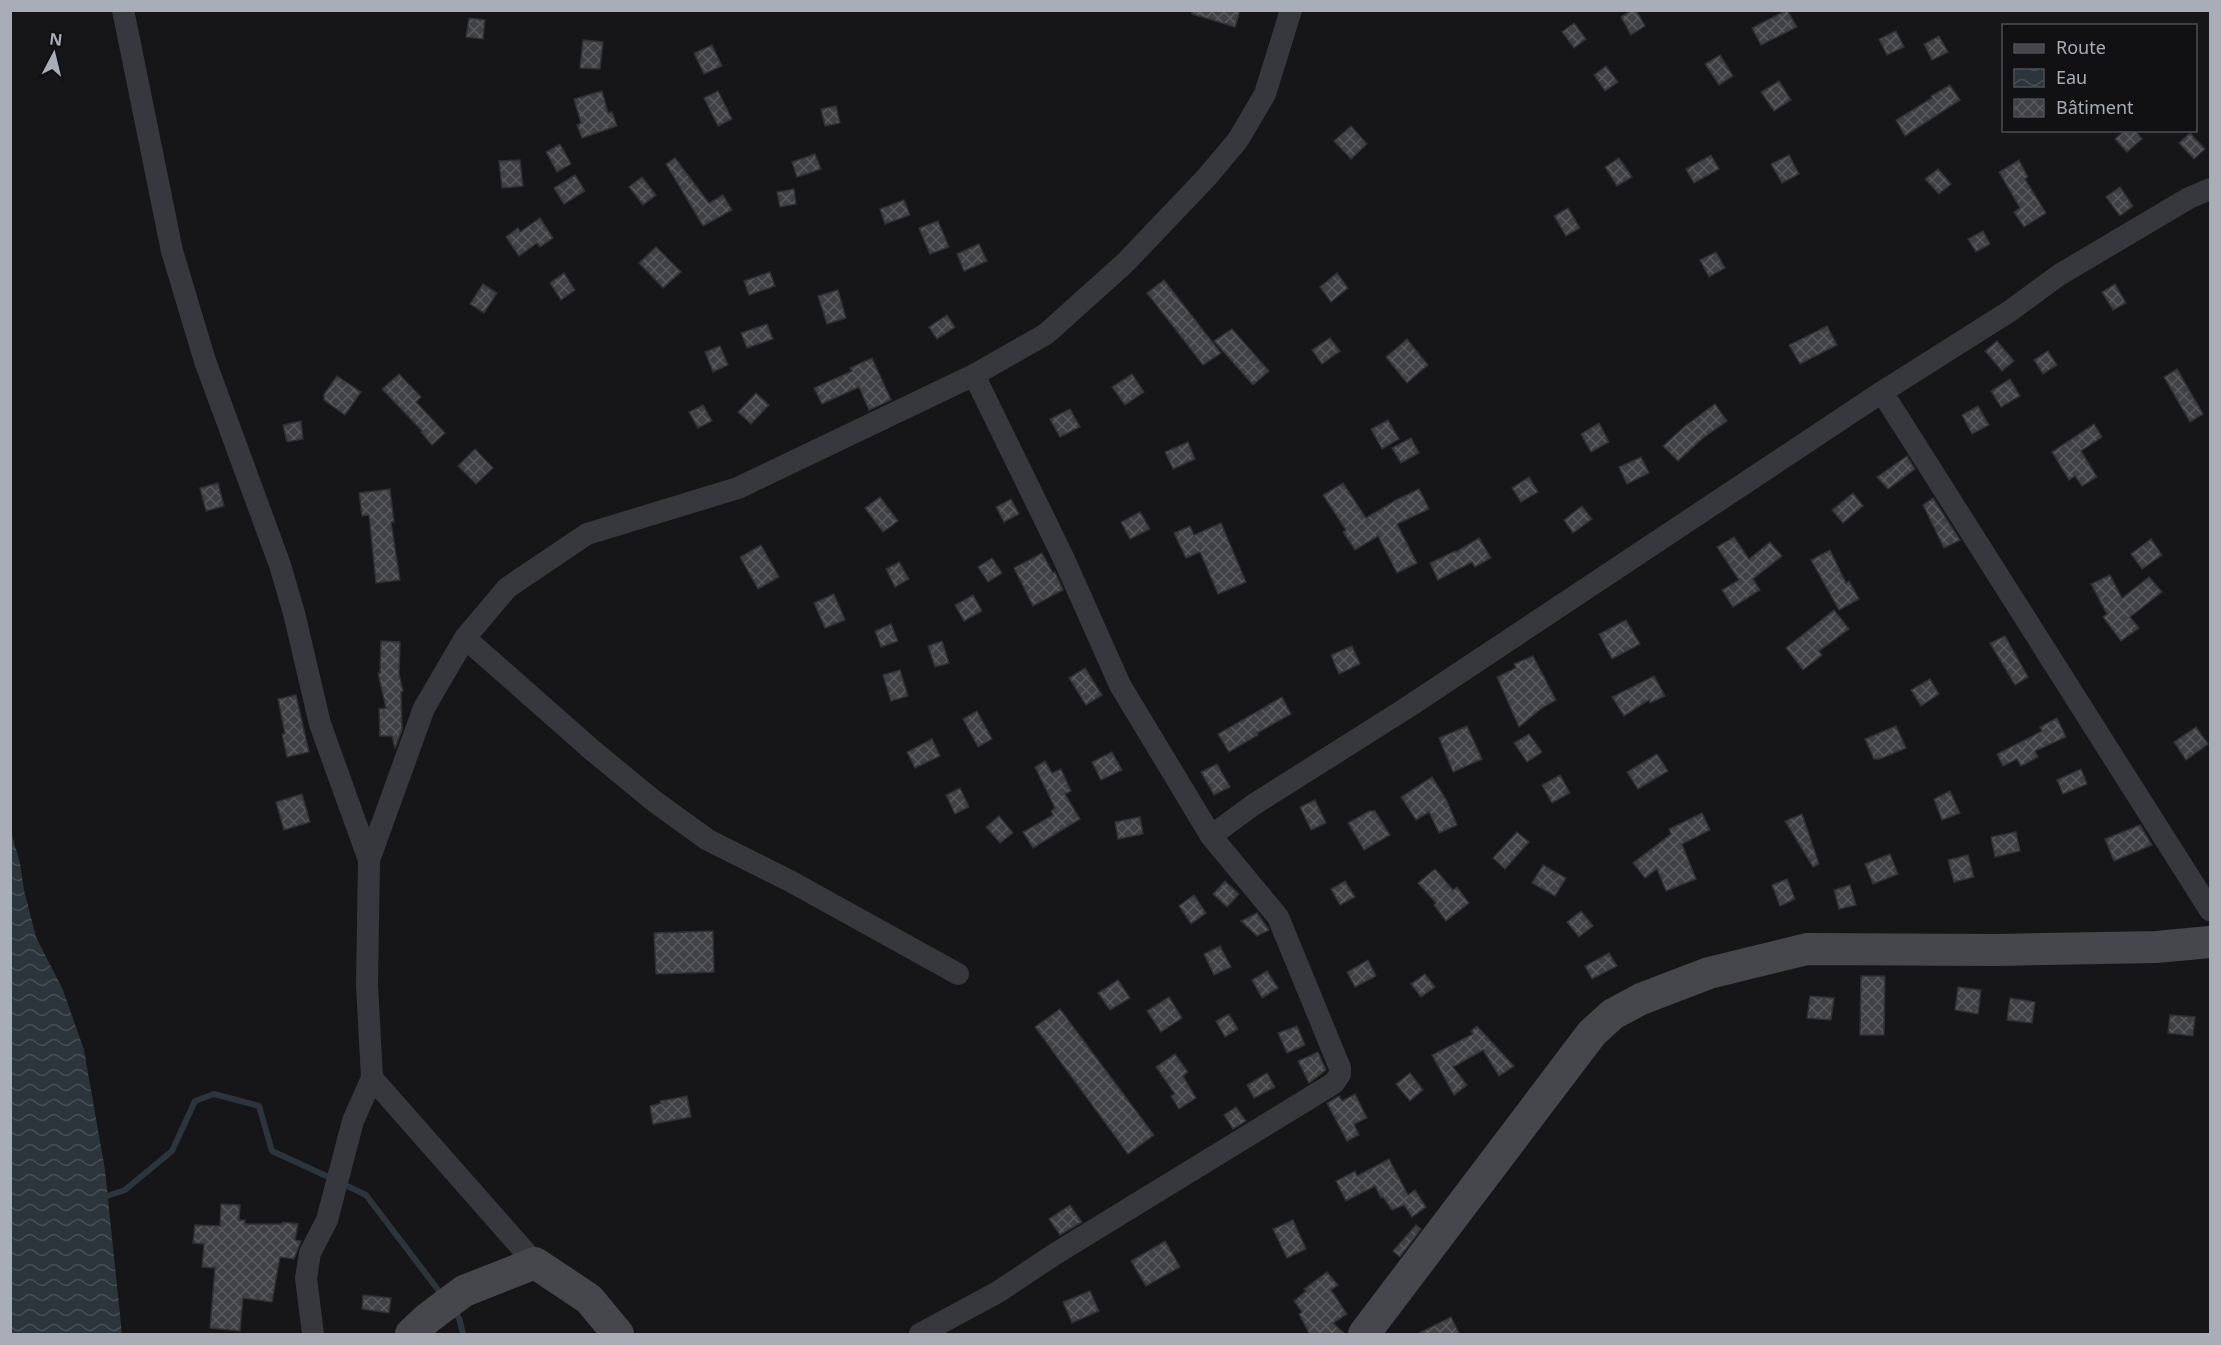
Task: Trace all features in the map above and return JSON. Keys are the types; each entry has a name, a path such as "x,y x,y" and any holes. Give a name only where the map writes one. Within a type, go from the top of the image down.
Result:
{"main road":[{"path":"1364,1335 1592,1033 1613,1014 1641,999 1709,973 1807,949 1996,950 2156,947 2211,942"},
{"path":"420,1326 464,1291 535,1263 589,1299 618,1335"}],"street":[{"path":"123,10 176,262 205,361 280,565 294,613 320,724 369,860"},
{"path":"313,1335 306,1278 310,1253 327,1220 353,1120 372,1078 367,985 369,860 424,708 465,638 507,588 587,534 738,488 974,375 1046,334 1125,263 1206,178 1238,140 1265,94 1291,10"},
{"path":"1211,836 1252,805 1405,710 1882,392 2010,311 2059,275 2189,198 2211,189"},
{"path":"920,1335 998,1292 1134,1205 1334,1083 1340,1074 1337,1057 1278,917 1211,836 1120,685 1063,557 974,375"},
{"path":"1882,392 2211,910"},
{"path":"465,638 592,750 654,801 708,840 790,881 958,974"},
{"path":"372,1078 535,1263"}],"water":[{"path":"11,832 36,937 63,990 84,1050 105,1170 122,1334 11,1334"}],"building":[{"path":"1192,10 1240,10 1235,27 1192,14"},
{"path":"1636,10 1645,26 1631,35 1621,17"},
{"path":"1787,10 1797,27 1761,45 1752,28"},
{"path":"469,18 485,20 483,39 466,37"},
{"path":"1574,23 1586,39 1574,48 1562,32"},
{"path":"1896,31 1904,47 1887,55 1879,39"},
{"path":"1939,36 1948,52 1932,60 1924,44"},
{"path":"583,40 603,42 600,69 580,68"},
{"path":"712,45 722,66 704,74 694,53"},
{"path":"1720,55 1733,76 1719,85 1705,64"},
{"path":"1606,66 1618,82 1605,91 1594,75"},
{"path":"1779,81 1791,100 1774,111 1761,92"},
{"path":"1950,85 1960,100 1905,136 1896,120"},
{"path":"602,91 608,113 612,112 617,126 582,138 577,125 581,123 574,99"},
{"path":"718,91 732,119 718,126 704,98"},
{"path":"836,106 840,123 825,126 821,109"},
{"path":"1351,126 1367,144 1351,159 1334,141"},
{"path":"2123,132 2137,132 2142,139 2127,152 2115,139"},
{"path":"2190,133 2205,149 2194,159 2179,143"},
{"path":"560,144 571,164 557,172 546,152"},
{"path":"815,154 821,169 797,177 792,162"},
{"path":"1711,155 1719,169 1694,183 1686,169"},
{"path":"1789,155 1799,174 1782,183 1771,164"},
{"path":"675,158 709,203 723,195 732,210 703,226 666,164"},
{"path":"1619,158 1632,177 1617,186 1605,167"},
{"path":"520,160 523,186 502,188 499,161"},
{"path":"2019,160 2028,177 2025,179 2046,213 2024,227 2014,212 2020,208 1999,172"},
{"path":"1938,169 1951,184 1939,194 1925,179"},
{"path":"575,175 585,191 564,204 554,188"},
{"path":"642,177 656,195 643,205 629,187"},
{"path":"2120,187 2133,206 2120,216 2106,197"},
{"path":"794,189 796,204 780,207 777,192"},
{"path":"904,200 910,215 885,224 880,209"},
{"path":"1568,208 1580,228 1566,236 1554,216"},
{"path":"540,218 553,238 540,247 537,243 519,256 506,237 518,228 520,232"},
{"path":"938,221 949,247 930,254 919,228"},
{"path":"1983,231 1990,244 1976,252 1968,239"},
{"path":"979,244 987,261 964,271 957,254"},
{"path":"656,247 681,272 663,288 639,263"},
{"path":"1716,252 1725,268 1709,277 1700,260"},
{"path":"770,272 775,286 749,295 744,281"},
{"path":"564,273 575,290 561,300 550,283"},
{"path":"1337,273 1348,288 1331,302 1320,287"},
{"path":"1164,280 1221,353 1203,365 1147,293"},
{"path":"483,284 497,293 484,313 470,304"},
{"path":"2115,284 2126,303 2113,310 2102,292"},
{"path":"838,290 846,318 827,324 818,296"},
{"path":"947,315 955,327 937,339 929,327"},
{"path":"767,324 773,339 747,348 741,333"},
{"path":"1827,326 1837,345 1800,364 1789,345"},
{"path":"1232,329 1269,371 1253,385 1214,341"},
{"path":"1330,338 1340,351 1322,364 1312,350"},
{"path":"1407,339 1428,365 1407,383 1386,357"},
{"path":"1997,341 2014,361 2002,371 1985,351"},
{"path":"720,346 728,365 713,372 705,352"},
{"path":"2048,351 2057,365 2043,374 2034,360"},
{"path":"872,358 891,400 869,410 859,387 822,404 814,388 852,371 850,368"},
{"path":"2177,369 2203,414 2190,422 2164,377"},
{"path":"399,374 421,397 416,402 445,433 432,445 422,431 382,389"},
{"path":"1132,374 1144,392 1125,405 1112,387"},
{"path":"337,376 361,392 345,415 324,400 324,394"},
{"path":"2010,379 2020,396 2001,407 1991,391"},
{"path":"756,393 769,405 751,424 738,412"},
{"path":"1715,404 1727,421 1703,438 1678,461 1663,446"},
{"path":"703,405 712,421 698,428 689,412"},
{"path":"1978,406 1989,425 1972,434 1962,415"},
{"path":"1070,409 1080,427 1060,437 1050,419"},
{"path":"1388,420 1399,439 1382,449 1371,429"},
{"path":"301,421 303,439 287,442 283,425"},
{"path":"1599,423 1609,442 1591,452 1581,434"},
{"path":"2094,424 2102,437 2081,451 2097,477 2082,486 2075,476 2069,480 2052,452"},
{"path":"1411,438 1419,453 1401,463 1392,448"},
{"path":"1188,442 1195,459 1173,469 1165,452"},
{"path":"475,449 493,468 476,484 458,466"},
{"path":"1907,456 1915,469 1888,489 1877,477"},
{"path":"1641,457 1649,473 1627,484 1619,467"},
{"path":"1529,477 1538,492 1521,502 1512,488"},
{"path":"218,483 224,506 206,511 200,488"},
{"path":"1343,483 1366,518 1419,489 1429,509 1397,524 1417,563 1397,573 1378,536 1355,550 1343,532 1346,530 1323,495"},
{"path":"390,489 394,522 391,522 400,580 376,583 369,515 362,516 359,493"},
{"path":"1853,493 1863,506 1843,523 1832,510"},
{"path":"880,497 898,521 883,532 865,508"},
{"path":"1933,498 1960,540 1944,548 1923,505"},
{"path":"1011,499 1019,514 1004,522 996,507"},
{"path":"1582,506 1592,519 1573,533 1564,520"},
{"path":"1140,512 1150,529 1130,539 1121,522"},
{"path":"1221,523 1246,582 1218,594 1200,552 1186,558 1174,533 1190,526 1194,535"},
{"path":"1734,537 1749,559 1770,542 1782,556 1753,579 1760,590 1733,607 1722,590 1739,580 1717,547"},
{"path":"1479,538 1491,558 1475,567 1472,562 1438,580 1430,563 1456,552"},
{"path":"2151,539 2162,555 2142,569 2131,554"},
{"path":"761,545 779,577 758,589 740,557"},
{"path":"1830,550 1846,583 1849,581 1859,599 1839,610 1811,560"},
{"path":"1042,553 1053,573 1055,572 1063,590 1033,606 1014,568"},
{"path":"992,558 1002,573 988,582 978,567"},
{"path":"899,562 909,579 895,587 886,569"},
{"path":"2110,575 2122,598 2149,577 2162,592 2130,617 2139,628 2121,641 2103,617 2107,614 2091,584"},
{"path":"834,594 845,620 825,628 814,603"},
{"path":"973,595 982,611 964,621 955,605"},
{"path":"1834,610 1849,629 1819,651 1822,655 1803,670 1786,648"},
{"path":"1626,620 1640,644 1612,659 1599,634"},
{"path":"891,624 898,641 881,647 875,631"},
{"path":"2005,636 2028,677 2015,685 1990,643"},
{"path":"381,641 400,642 399,674 403,691 401,692 402,730 395,748 392,736 380,736 379,709 386,708 378,673 380,673"},
{"path":"942,641 949,663 935,667 928,646"},
{"path":"1352,646 1360,664 1339,674 1331,655"},
{"path":"1533,656 1556,700 1519,727 1497,677 1516,668 1514,664"},
{"path":"1085,668 1102,695 1086,705 1069,678"},
{"path":"900,670 908,696 891,701 883,675"},
{"path":"1654,676 1665,696 1650,703 1649,700 1624,716 1612,697"},
{"path":"1930,679 1939,694 1921,706 1911,690"},
{"path":"296,695 309,752 287,757 278,699"},
{"path":"1282,697 1291,714 1229,752 1218,734"},
{"path":"977,711 992,739 978,747 963,719"},
{"path":"2057,718 2066,737 2035,751 2038,757 2021,766 2017,759 2003,766 1997,754 2042,731 2040,727"},
{"path":"1467,726 1482,759 1453,772 1439,738"},
{"path":"1896,726 1906,748 1880,759 1874,759 1865,739"},
{"path":"2196,727 2208,744 2186,760 2174,742"},
{"path":"1529,734 1542,752 1527,762 1514,743"},
{"path":"932,739 940,756 915,768 907,752"},
{"path":"1112,752 1122,770 1101,780 1092,762"},
{"path":"1657,754 1668,771 1638,789 1627,772"},
{"path":"1045,761 1052,773 1061,769 1071,791 1065,794 1080,819 1033,848 1023,832 1053,815 1051,811 1055,808 1035,767"},
{"path":"1217,764 1230,787 1214,795 1201,772"},
{"path":"2081,769 2087,784 2063,794 2057,780"},
{"path":"1560,775 1570,793 1552,803 1542,785"},
{"path":"1432,777 1447,801 1457,825 1439,833 1429,812 1416,820 1401,797"},
{"path":"960,788 969,807 955,814 946,795"},
{"path":"1950,791 1960,813 1942,820 1934,799"},
{"path":"302,794 310,822 284,830 276,802"},
{"path":"1315,800 1326,823 1311,830 1300,807"},
{"path":"1369,811 1375,811 1390,835 1364,850 1348,823"},
{"path":"1702,813 1710,830 1682,844 1696,879 1666,891 1657,869 1645,878 1633,863 1671,834 1669,829"},
{"path":"1802,814 1819,864 1813,867 1785,821"},
{"path":"999,816 1013,833 1000,843 986,827"},
{"path":"1140,817 1143,834 1118,839 1115,822"},
{"path":"2140,825 2152,845 2114,861 2105,839"},
{"path":"1517,832 1529,842 1505,869 1493,858"},
{"path":"2016,832 2020,851 1995,857 1991,837"},
{"path":"1890,854 1898,874 1873,884 1865,864"},
{"path":"1968,855 1974,877 1954,882 1948,860"},
{"path":"1543,865 1566,878 1555,896 1532,883"},
{"path":"1435,869 1453,890 1457,887 1469,903 1446,921 1434,905 1436,903 1418,883"},
{"path":"1787,879 1795,899 1780,906 1772,885"},
{"path":"1225,881 1239,894 1227,907 1213,894"},
{"path":"1345,881 1355,897 1340,905 1331,889"},
{"path":"1850,885 1856,905 1839,909 1834,890"},
{"path":"1194,895 1206,913 1191,924 1179,906"},
{"path":"1581,911 1593,926 1579,937 1567,922"},
{"path":"1257,913 1269,930 1257,936 1241,921"},
{"path":"713,931 714,972 656,974 654,933"},
{"path":"1220,946 1231,967 1214,975 1204,954"},
{"path":"1609,953 1617,966 1592,979 1585,966"},
{"path":"1368,960 1376,976 1355,987 1347,972"},
{"path":"1267,971 1278,988 1262,998 1252,980"},
{"path":"1425,974 1435,987 1421,997 1411,984"},
{"path":"1861,976 1885,976 1884,1035 1860,1035"},
{"path":"1118,980 1130,998 1110,1010 1098,993"},
{"path":"1958,987 1981,990 1978,1014 1955,1010"},
{"path":"1810,996 1834,998 1831,1020 1807,1018"},
{"path":"1169,997 1182,1018 1161,1032 1147,1011"},
{"path":"2010,998 2035,1002 2032,1023 2007,1020"},
{"path":"1060,1009 1154,1135 1128,1154 1035,1027"},
{"path":"1229,1014 1238,1029 1225,1037 1216,1021"},
{"path":"2170,1015 2195,1017 2193,1036 2168,1033"},
{"path":"1297,1026 1305,1045 1287,1053 1278,1033"},
{"path":"1477,1026 1514,1066 1499,1076 1483,1050 1453,1067 1467,1085 1454,1095 1432,1055 1473,1034 1471,1031"},
{"path":"1318,1052 1326,1070 1309,1083 1298,1061"},
{"path":"1175,1054 1188,1072 1183,1076 1196,1098 1179,1109 1171,1096 1175,1094 1156,1067"},
{"path":"1267,1073 1275,1087 1254,1098 1247,1085"},
{"path":"1410,1073 1423,1090 1410,1101 1396,1084"},
{"path":"1355,1094 1367,1118 1354,1124 1359,1135 1347,1141 1327,1103 1339,1096 1342,1101"},
{"path":"687,1096 691,1117 653,1124 650,1106 661,1103 660,1101"},
{"path":"1236,1107 1246,1121 1233,1129 1224,1115"},
{"path":"1389,1159 1408,1195 1415,1190 1426,1207 1412,1217 1404,1205 1392,1210 1383,1197 1381,1198 1375,1186 1346,1201 1336,1181 1355,1171 1357,1176"},
{"path":"221,1204 240,1205 239,1220 245,1220 245,1224 282,1224 283,1222 298,1224 295,1240 301,1241 294,1259 280,1257 272,1302 243,1298 240,1331 210,1328 215,1268 202,1267 204,1244 193,1243 195,1225 220,1226"},
{"path":"1070,1205 1082,1222 1060,1235 1049,1219"},
{"path":"1293,1220 1306,1249 1287,1258 1273,1229"},
{"path":"1416,1225 1421,1229 1400,1257 1393,1251"},
{"path":"1165,1241 1180,1267 1146,1286 1131,1261"},
{"path":"1327,1272 1338,1285 1331,1290 1347,1314 1333,1323 1346,1335 1310,1335 1299,1314 1302,1312 1294,1301 1306,1291 1304,1289"},
{"path":"1090,1291 1099,1311 1072,1323 1063,1302"},
{"path":"363,1295 391,1298 389,1313 362,1309"},
{"path":"1451,1317 1460,1335 1415,1335"}],"waterway":[{"path":"101,1198 125,1190 172,1151 195,1101 214,1094 259,1106 272,1151 333,1179"},
{"path":"343,1184 366,1195 442,1295"},
{"path":"453,1310 459,1318 463,1334"}]}
